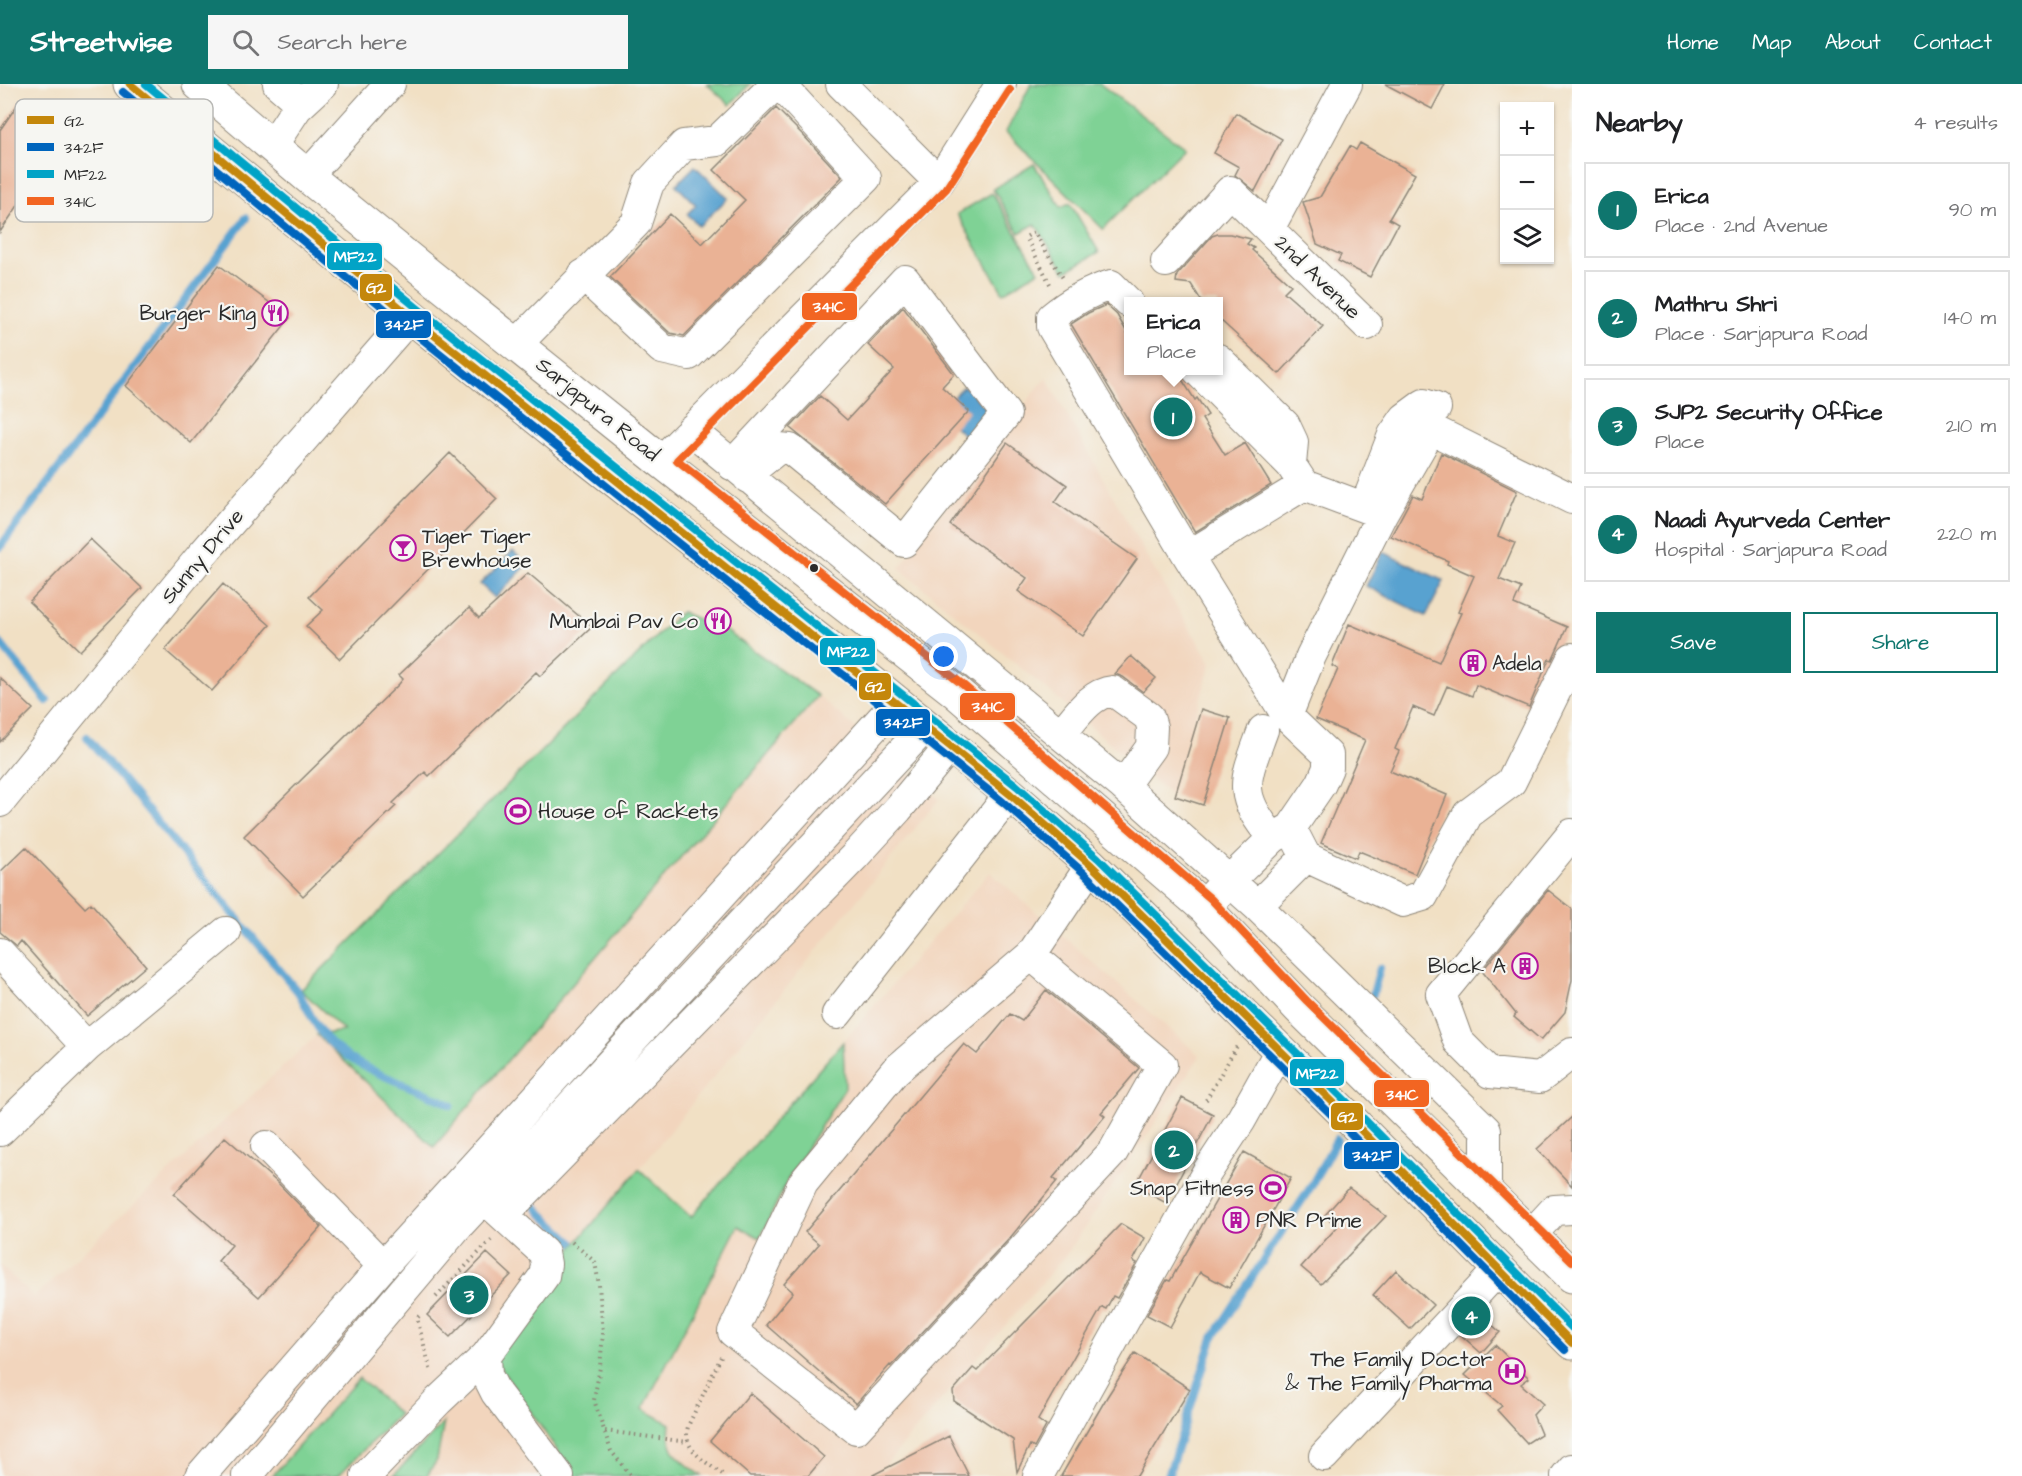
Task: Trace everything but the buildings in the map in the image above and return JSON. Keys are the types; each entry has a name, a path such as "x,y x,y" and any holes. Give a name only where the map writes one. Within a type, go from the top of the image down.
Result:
{"main road":[{"path":"130,84 148,99"},
{"name":"Sarjapura Road","path":"199,84 307,176 661,460 957,692 1204,907 1299,1008 1572,1276"},
{"path":"213,153 589,460 897,702 1010,794 1091,865 1279,1052 1352,1121 1572,1343"},
{"path":"897,702 927,669"},
{"path":"938,736 957,692"},
{"path":"1204,907 1230,880"}],"street":[{"path":"278,84 293,97 297,108"},
{"path":"272,146 297,108 323,84"},
{"path":"307,176 390,84"},
{"path":"523,349 589,281 636,223 649,183 684,145 717,141 778,84 866,178 688,355 662,349 589,281"},
{"path":"841,84 939,182"},
{"name":"2nd Avenue","path":"1269,229 1347,84"},
{"path":"661,460 939,182 995,86"},
{"name":"2nd Avenue","path":"1166,262 1230,191 1367,325"},
{"path":"905,280 1006,414 904,542 790,449 779,448 758,465 740,472 772,425 905,280"},
{"path":"1124,298 1111,285 1069,304 1052,318 1052,327 1188,556 1275,723 1328,755 1328,768 1321,784 1282,833 1230,880"},
{"name":"Sunny Drive","path":"0,802 201,556 396,333 409,315"},
{"path":"1223,364 1285,425 1293,442 1298,475"},
{"path":"1202,375 1298,475 1373,511"},
{"path":"1373,511 1380,465 1393,435 1405,418 1424,404 1436,408"},
{"path":"1572,499 1431,429 1373,511 1311,656 1247,775 1248,800 1256,818 1282,833 1306,857 1402,902 1423,896 1468,814 1512,782 1572,658"},
{"path":"691,430 1123,786 1230,880 1486,1130 1486,1191"},
{"path":"1188,556 1298,475"},
{"path":"1060,734 1087,704 1104,692 1113,691 1149,717 1152,727 1151,747 1123,786"},
{"path":"1529,746 1544,741 1554,730 1572,696"},
{"path":"483,1197 659,963 897,702"},
{"path":"247,1476 483,1197 680,989 938,736"},
{"path":"200,1476 382,1266 483,1197 854,857 898,809 938,736"},
{"path":"837,1014 1010,794"},
{"path":"1568,848 1441,994 1458,1041 1490,1073 1540,1078 1572,1053"},
{"path":"1257,906 1306,857"},
{"path":"1031,955 1162,1065 1113,1152 856,1429 733,1332 803,1183 895,1071 1031,955 1091,865"},
{"path":"0,1131 87,1047 226,932"},
{"path":"0,953 87,1047"},
{"path":"659,963 680,989"},
{"path":"1428,1073 1458,1041"},
{"path":"1038,1476 1207,1172 1279,1052"},
{"path":"1461,1105 1490,1073"},
{"path":"266,1146 382,1266"},
{"path":"366,1476 438,1401 486,1356 544,1276 546,1264 544,1253 483,1197"},
{"path":"1531,1235 1554,1210 1572,1209"},
{"path":"1324,1456 1499,1269"},
{"path":"486,1356 488,1375 496,1393 559,1476"},
{"path":"1566,1476 1572,1469"}],"path":[{"path":"1034,232 1069,304 1026,237 1034,232"},
{"path":"1206,1100 1238,1044"},
{"path":"572,1242 594,1262 599,1285 603,1333 594,1401 611,1451 631,1476"},
{"path":"725,1476 693,1451 686,1436 689,1424 733,1332"},
{"path":"604,1431 688,1442"}],"shaded area":[{"path":"1046,377 1152,566 1211,663 1172,796 899,568"},
{"path":"818,696 939,799 639,1169 691,1217 990,872 1200,1056 1069,1251 876,1476 0,1476 0,1265 34,1297 317,1035 434,1147"}],"green space":[{"path":"707,84 750,84 730,105"},
{"path":"1031,84 1100,84 1185,148 1103,229 1006,132"},
{"path":"1034,164 1061,207 1070,203 1099,252 1065,272 1035,224 1019,233 993,189"},
{"path":"992,193 1039,271 1003,293 957,214"},
{"path":"681,612 726,631 818,696 434,1147 317,1035 344,1031 301,990"},
{"path":"843,1042 845,1088 790,1175 760,1238 738,1226 643,1409 670,1424 669,1434 673,1449 682,1460 702,1476 575,1476 492,1356 571,1249 639,1169 691,1217"},
{"path":"359,1378 399,1414 338,1476 272,1476"},
{"path":"444,1422 437,1460 427,1476 393,1476"}],"water":[{"path":"695,166 728,198 699,226 687,214 696,205 676,185"},
{"path":"964,386 997,419 972,443 939,411"},
{"path":"513,551 527,565 495,598 480,584"},
{"path":"1383,552 1444,581 1426,616 1366,586"}],"waterway":[{"path":"0,547 246,218"},
{"path":"0,643 47,701"},
{"path":"87,737 298,992 321,1032 333,1045 364,1066 451,1105"},
{"path":"1373,994 1380,968"},
{"path":"1168,1476 1213,1338 1310,1188 1337,1139"},
{"path":"529,1199 572,1242"}],"transit line":[{"name":"G2","path":"130,84 148,99"},
{"name":"MF22","path":"146,84 164,99"},
{"name":"341C","path":"1010,90 946,189 677,460 962,684 1211,899 1307,1001 1572,1261"},
{"name":"342F","path":"123,92 131,99"},
{"name":"MF22","path":"213,139 416,307 1017,786 1098,858 1359,1114 1572,1328"},
{"name":"G2","path":"213,153 409,315 1010,794 1091,865 1352,1121 1572,1343"},
{"name":"342F","path":"213,167 402,323 1003,802 1084,873 1345,1128 1565,1350"}],"place":[{"name":"Burger King","path":"275,313"},
{"name":"Erica","path":"1173,417"},
{"name":"Tiger Tiger Brewhouse","path":"403,548"},
{"name":"Mumbai Pav Co","path":"718,621"},
{"name":"Adela","path":"1473,663"},
{"name":"House of Rackets","path":"518,811"},
{"name":"Block A","path":"1525,966"},
{"name":"Mathru Shri","path":"1174,1150"},
{"name":"Snap Fitness","path":"1273,1188"},
{"name":"PNR Prime","path":"1236,1220"},
{"name":"SJP2 Security Office","path":"469,1295"},
{"name":"Naadi Ayurveda Center","path":"1471,1316"},
{"name":"The Family Doctor & The Family Pharma","path":"1512,1371"}]}
